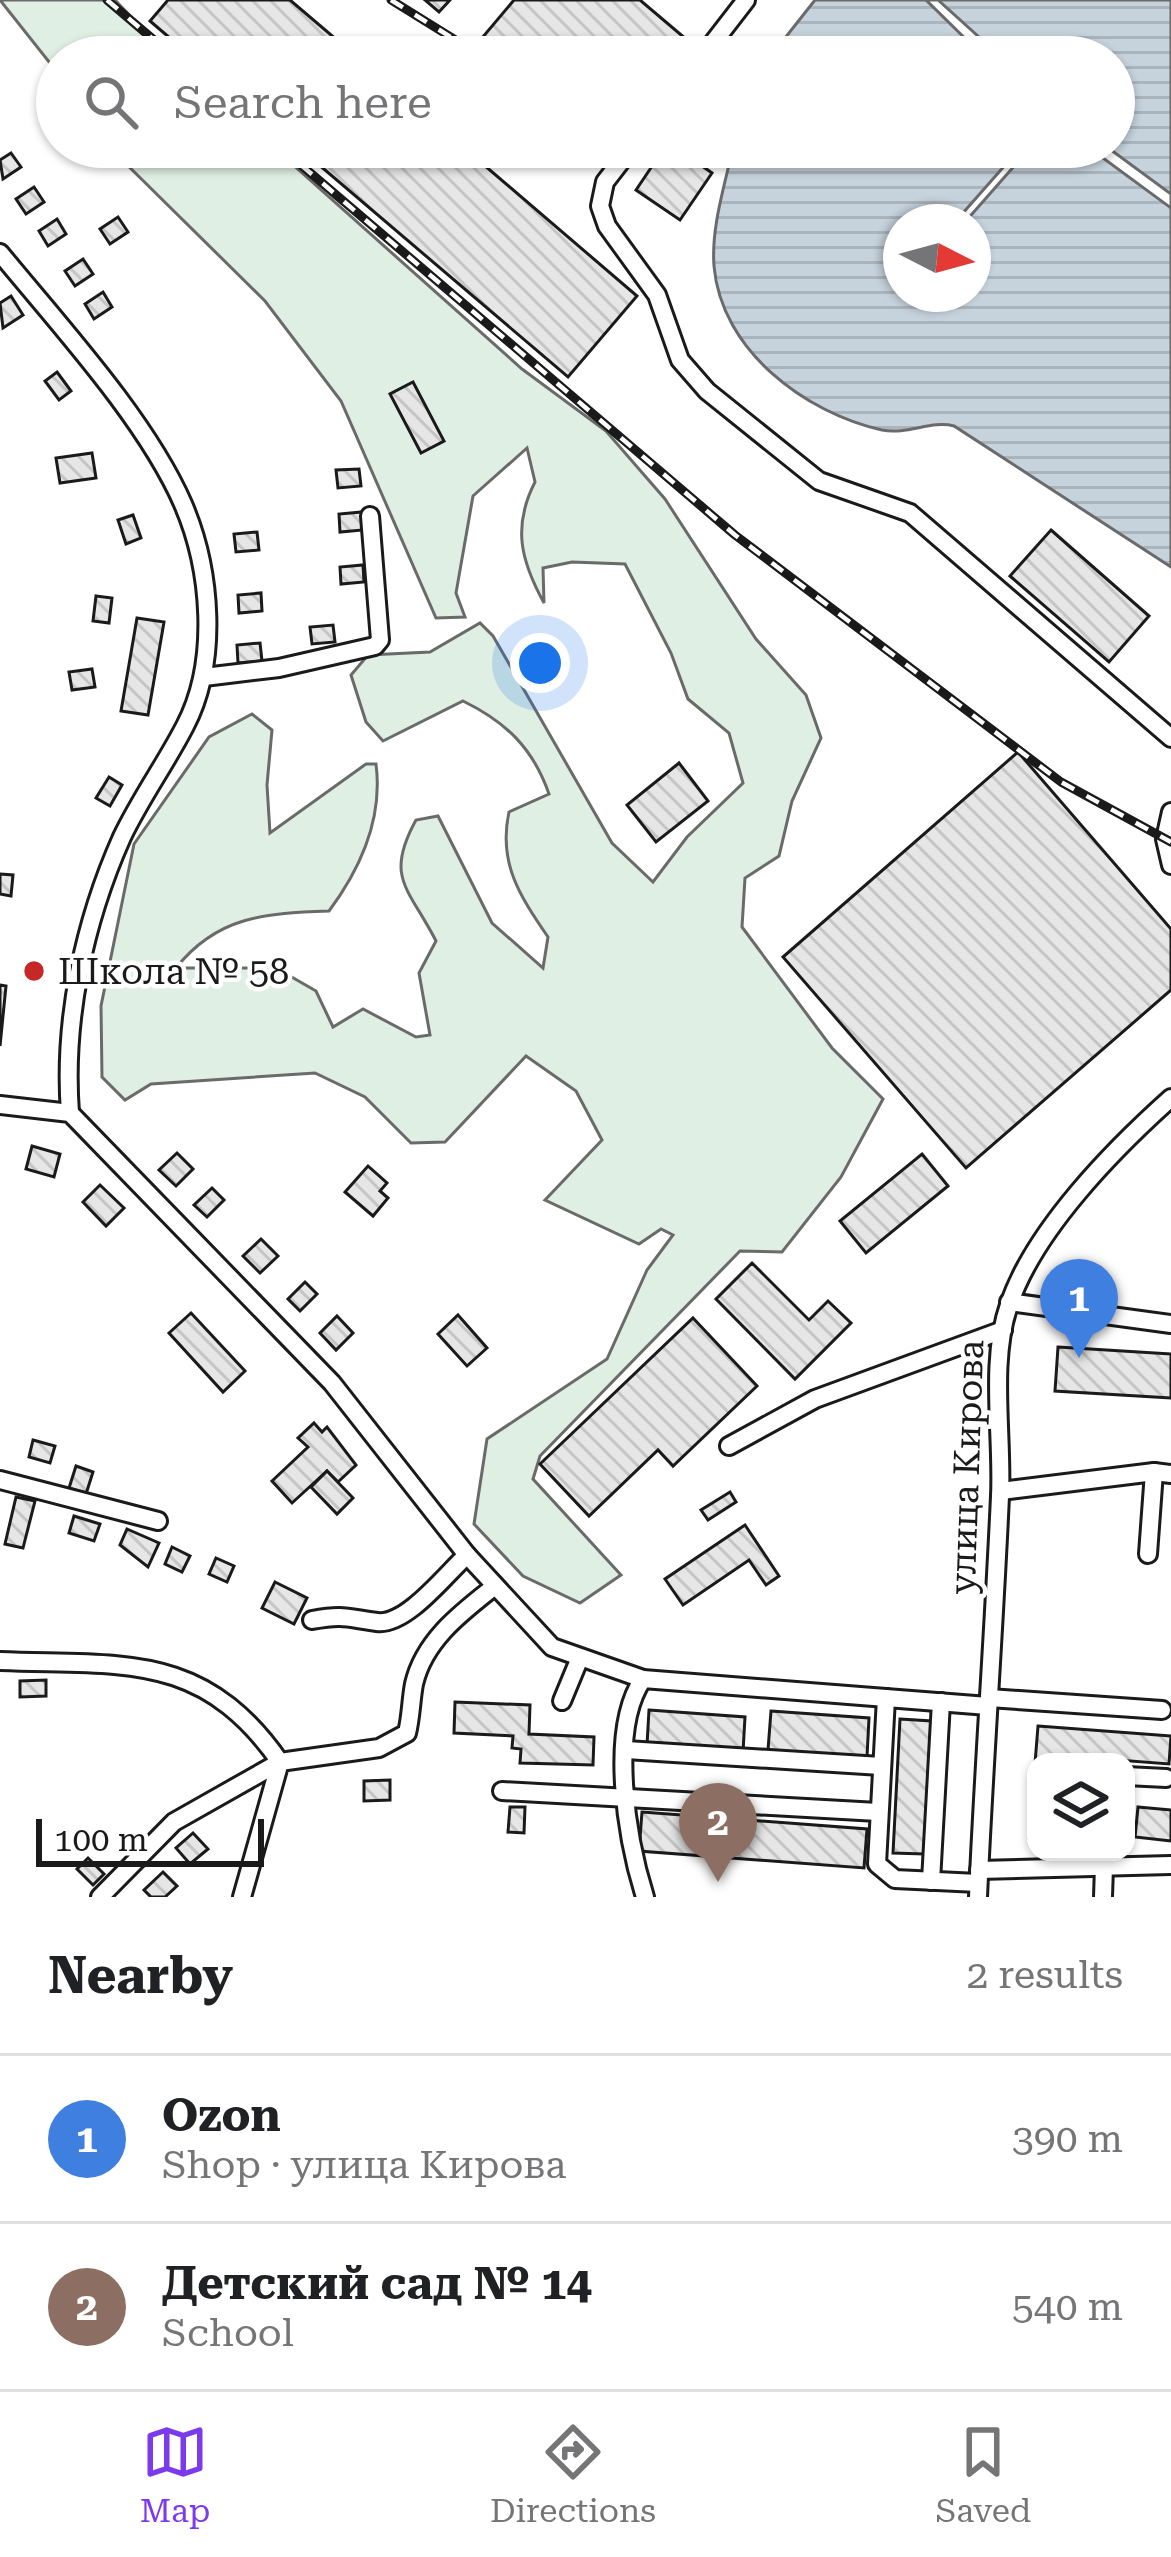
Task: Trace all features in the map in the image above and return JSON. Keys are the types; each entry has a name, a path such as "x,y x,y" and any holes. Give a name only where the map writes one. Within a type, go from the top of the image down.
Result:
{"street":[{"path":"718,36 746,0"},
{"path":"615,168 604,182 600,206 607,226 657,295 680,360 707,391 819,481 910,513 1171,738"},
{"path":"0,253 105,379 182,502 205,572 204,677 188,722 123,836 96,906 75,994 70,1113"},
{"path":"204,677 279,668 375,646 380,640 370,516"},
{"path":"1171,812 1165,839 1171,865"},
{"name":"улица Кирова","path":"979,1883 1000,1491 1003,1330 1009,1302 1034,1256 1113,1150 1171,1098"},
{"path":"0,1106 70,1113 332,1383 466,1555 552,1647 643,1679 941,1702 1162,1710"},
{"path":"1009,1302 1171,1324"},
{"path":"729,1446 815,1399 1003,1330"},
{"path":"1000,1491 1162,1473 1148,1554"},
{"path":"0,1480 158,1521"},
{"path":"312,1620 361,1615 378,1622 399,1617 466,1555"},
{"path":"100,1897 174,1822 280,1762 379,1748 407,1733 415,1681 433,1645 446,1627 495,1586"},
{"path":"562,1700 580,1660"},
{"path":"0,1661 140,1665 202,1684 280,1762"},
{"path":"643,1679 630,1698 625,1799 645,1897"},
{"path":"886,1698 877,1864 883,1875 979,1883 1064,1861"},
{"path":"932,1881 941,1702"},
{"path":"626,1750 881,1766"},
{"path":"242,1897 280,1762"},
{"path":"1135,1776 1166,1778"},
{"path":"502,1791 878,1813"},
{"path":"1074,1861 1104,1866 1171,1865"},
{"path":"1102,1897 1104,1866"}],"green space":[{"path":"0,0 115,0 149,36 36,36 36,45"},
{"path":"130,168 297,168 522,369 606,431 665,499 756,639 806,695 821,738 792,801 779,856 745,878 742,927 832,1048 883,1099 841,1177 782,1252 740,1251 540,1456 533,1479 621,1575 580,1603 523,1576 474,1524 487,1439 607,1359 647,1270 673,1235 661,1229 639,1244 545,1200 602,1140 576,1091 526,1056 445,1142 411,1143 365,1097 315,1073 151,1084 125,1100 102,1077 101,1006 134,844 209,737 252,714 272,730 267,785 270,833 366,764 376,764 373,823 351,877 329,911 244,921 208,937 176,968 276,968 316,991 333,1027 363,1009 416,1037 430,1035 419,973 436,941 409,895 401,870 416,820 438,816 492,923 543,968 548,937 520,892 506,847 509,812 549,794 535,763 505,728 463,701 383,741 366,722 351,675 368,655 430,652 480,623 493,636 612,843 653,882 687,837 743,783 729,733 688,699 671,653 625,564 572,562 543,568 544,603 522,544 523,514 535,482 527,448 473,496 456,593 465,617 436,618 341,401 265,301"}],"shaded area":[{"path":"815,0 1171,0 1171,567 954,426 882,430 853,422 797,393 750,350 732,325 720,296 714,251 728,168 1135,168 1135,36 787,36"}],"pier":[{"path":"926,0 938,0 978,36 963,36"},
{"path":"1003,168 1013,168 981,204 971,204"},
{"path":"1117,168 1135,168 1171,194 1171,208"}],"building":[{"path":"168,0 290,0 332,36 168,36 150,21"},
{"path":"425,0 450,0 439,12"},
{"path":"514,0 640,0 682,36 484,36"},
{"path":"11,153 21,167 3,179 0,160"},
{"path":"323,168 488,168 637,296 568,377"},
{"path":"651,168 705,168 712,173 680,220 636,190"},
{"path":"34,187 44,202 26,214 16,199"},
{"path":"118,217 128,232 110,244 100,229"},
{"path":"57,219 66,234 48,246 39,231"},
{"path":"83,259 93,274 75,286 65,271"},
{"path":"103,292 112,307 94,319 85,304"},
{"path":"11,296 23,315 3,328 0,303"},
{"path":"57,372 71,391 59,400 45,381"},
{"path":"413,382 444,441 421,453 390,394"},
{"path":"92,453 96,478 60,483 56,458"},
{"path":"359,469 361,486 338,488 336,470"},
{"path":"362,512 363,530 340,532 339,514"},
{"path":"133,515 141,538 126,544 118,520"},
{"path":"1051,530 1149,616 1109,662 1010,576"},
{"path":"257,532 259,550 236,552 234,534"},
{"path":"363,565 364,582 341,584 340,567"},
{"path":"261,593 262,611 239,613 238,595"},
{"path":"96,596 112,598 109,623 93,621"},
{"path":"137,618 164,622 148,715 121,711"},
{"path":"333,625 335,642 312,644 310,627"},
{"path":"260,643 262,661 238,663 237,645"},
{"path":"92,669 95,687 72,690 69,672"},
{"path":"1018,752 1171,929 1171,990 966,1168 783,957"},
{"path":"679,763 708,801 656,842 627,805"},
{"path":"109,777 122,785 110,806 96,798"},
{"path":"0,874 13,875 11,896 0,894"},
{"path":"0,985 6,986 0,1046"},
{"path":"32,1146 60,1154 54,1177 26,1169"},
{"path":"177,1153 193,1169 176,1186 159,1170"},
{"path":"922,1154 948,1186 866,1253 840,1221"},
{"path":"368,1166 387,1183 380,1191 388,1198 373,1216 345,1192"},
{"path":"100,1185 124,1208 106,1226 83,1202"},
{"path":"212,1188 224,1200 207,1217 194,1205"},
{"path":"261,1239 278,1256 260,1273 243,1256"},
{"path":"752,1263 809,1320 828,1301 851,1323 795,1379 716,1299"},
{"path":"305,1282 317,1294 300,1311 288,1299"},
{"path":"191,1313 245,1371 223,1392 169,1333"},
{"path":"458,1315 487,1348 467,1366 438,1334"},
{"path":"337,1316 353,1333 336,1350 320,1333"},
{"path":"693,1318 757,1386 673,1466 658,1450 589,1516 540,1464"},
{"path":"1058,1347 1171,1354 1171,1398 1055,1391"},
{"path":"314,1423 322,1432 327,1427 356,1465 338,1482 327,1471 292,1503 272,1481 308,1447 298,1438"},
{"path":"33,1440 55,1446 50,1463 29,1457"},
{"path":"76,1466 93,1472 86,1494 69,1488"},
{"path":"327,1471 353,1498 337,1514 311,1487"},
{"path":"730,1492 736,1502 708,1520 701,1510"},
{"path":"16,1497 35,1501 23,1548 5,1544"},
{"path":"74,1516 100,1524 94,1541 69,1533"},
{"path":"745,1525 779,1576 766,1585 749,1560 683,1605 665,1579"},
{"path":"127,1529 159,1543 148,1567 120,1545"},
{"path":"172,1547 190,1556 182,1572 165,1564"},
{"path":"216,1558 234,1566 227,1582 209,1574"},
{"path":"275,1582 307,1598 294,1624 262,1608"},
{"path":"46,1680 46,1696 20,1697 20,1681"},
{"path":"455,1702 530,1705 529,1734 594,1737 593,1765 520,1763 521,1749 512,1748 513,1736 454,1733"},
{"path":"649,1710 745,1717 743,1752 647,1745"},
{"path":"771,1711 869,1718 867,1757 768,1750"},
{"path":"900,1719 931,1721 924,1854 893,1853"},
{"path":"1038,1726 1171,1736 1169,1764 1135,1761 1135,1753 1036,1753"},
{"path":"390,1780 390,1800 364,1801 364,1781"},
{"path":"510,1807 525,1807 524,1833 508,1832"},
{"path":"1138,1807 1171,1810 1171,1841 1135,1837"},
{"path":"642,1812 867,1829 864,1868 639,1851"},
{"path":"193,1833 208,1849 190,1864 176,1848"},
{"path":"88,1858 104,1874 93,1885 77,1869"},
{"path":"163,1872 177,1886 165,1897 151,1897 144,1890"}],"railway":[{"path":"107,0 149,36"},
{"path":"391,0 449,36"},
{"path":"305,168 735,535 1061,782 1171,842"}],"place":[{"name":"Школа № 58","path":"34,971"},
{"name":"Ozon","path":"1079,1358"},
{"name":"Детский сад № 14","path":"718,1882"}]}
